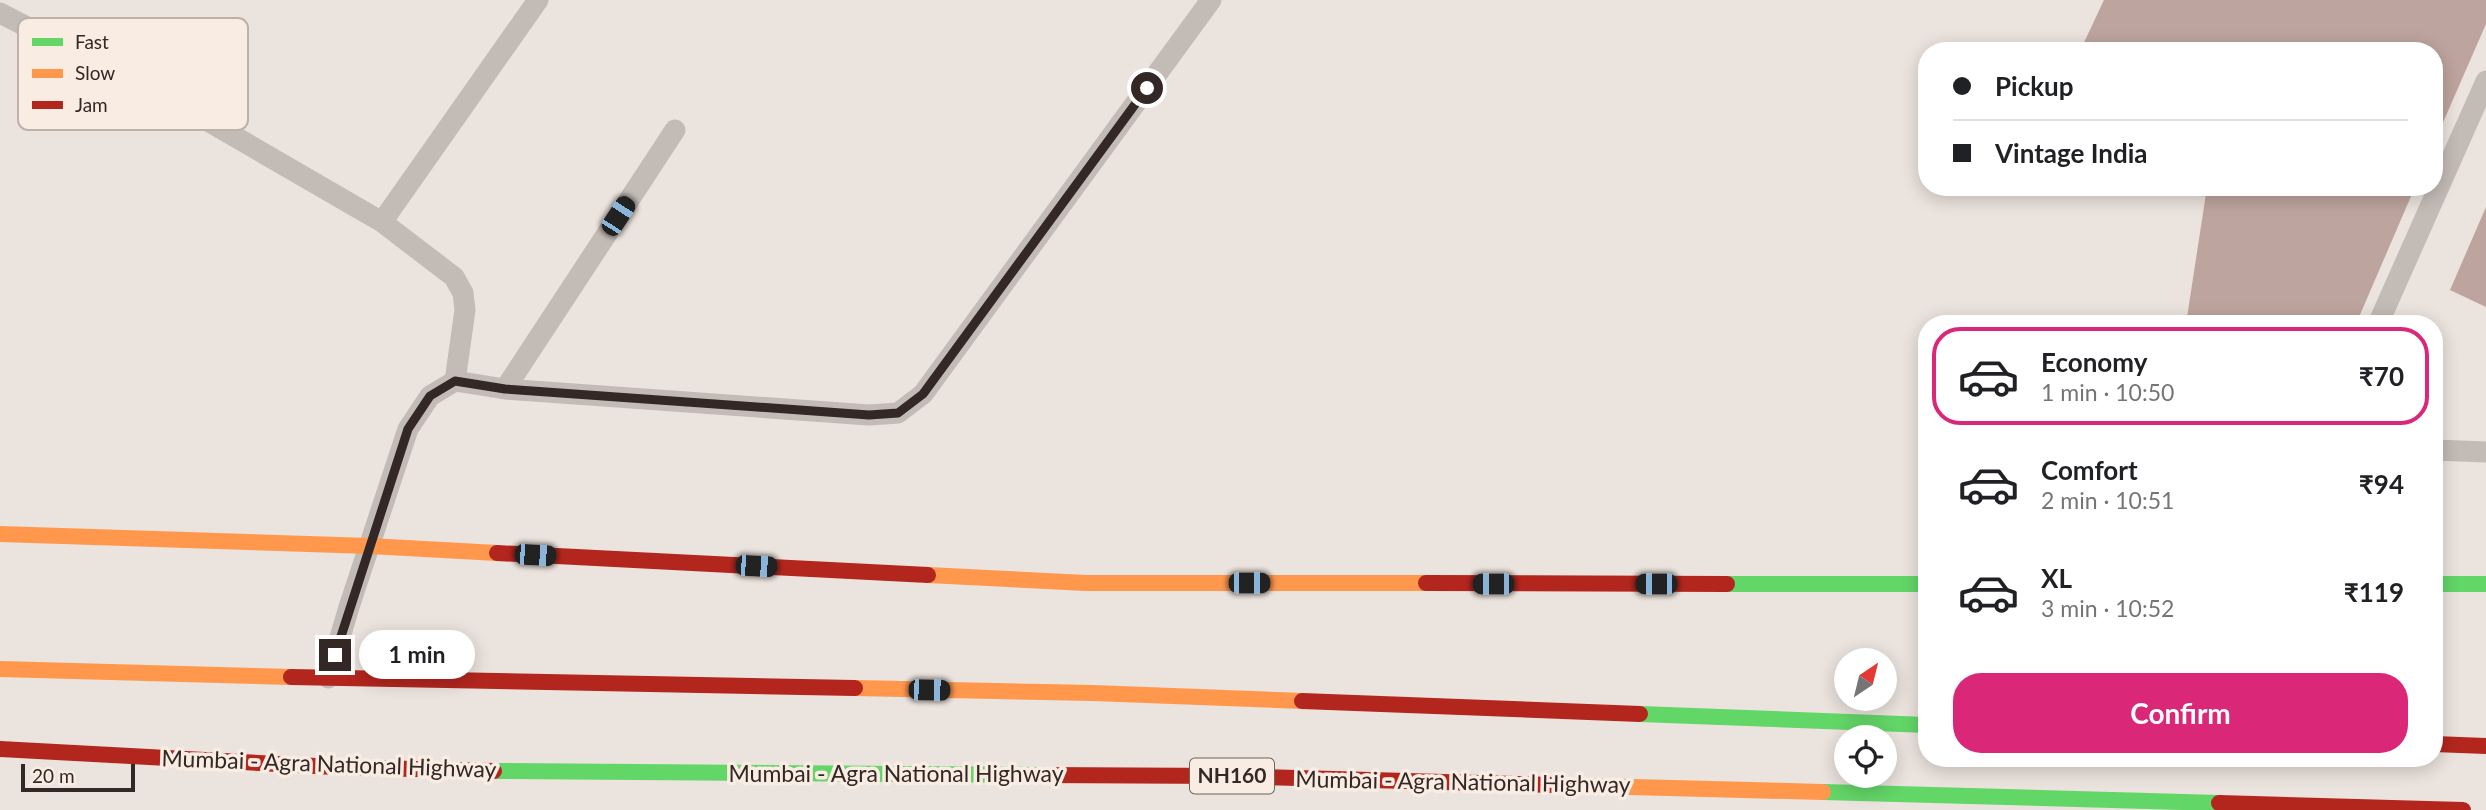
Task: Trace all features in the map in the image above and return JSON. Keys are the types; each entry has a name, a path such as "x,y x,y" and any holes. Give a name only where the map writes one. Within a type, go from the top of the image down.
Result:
{"main road":[{"path":"0,534 370,546 1086,583 1918,584"},
{"path":"2443,584 2486,584"},
{"path":"0,669 1093,693 1918,725"},
{"path":"2443,744 2486,746"},
{"name":"Mumbai - Agra National Highway","path":"0,748 335,767 566,773 1226,776 2463,810"}],"lane":[{"path":"382,222 538,0"},
{"path":"328,678 408,429 430,396 455,381 505,389 869,415 898,413 923,394 1211,0"},
{"path":"0,13 18,22"},
{"path":"2443,178 2486,81"},
{"path":"222,130 382,222 454,277 463,293 465,310 455,381"},
{"path":"505,389 675,130"},
{"path":"2382,315 2435,196"},
{"path":"2443,450 2486,452"}],"building":[{"path":"2104,0 2486,0 2486,24 2443,122 2443,42 2084,42"},
{"path":"2206,196 2411,196 2360,315 2187,315"},
{"path":"2486,207 2486,307 2450,290"}],"traffic: fast":[{"path":"1727,584 1918,584"},
{"path":"2443,584 2486,584"},
{"path":"1640,714 1918,725"},
{"path":"494,771 1042,775"},
{"path":"1823,792 2219,803"}],"traffic: slow":[{"path":"0,534 370,546 497,553"},
{"path":"928,575 1086,583 1426,583"},
{"path":"0,669 291,677"},
{"path":"855,688 1302,701"},
{"path":"1555,785 1823,792"}],"traffic: jam":[{"path":"497,553 928,575"},
{"path":"1426,583 1727,584"},
{"path":"291,677 855,688"},
{"path":"1302,701 1640,714"},
{"path":"2443,744 2486,746"},
{"path":"0,749 335,767 494,771"},
{"path":"1042,775 1226,776 1555,785"},
{"path":"2219,803 2463,810"}],"route":[{"path":"335,655 408,429 430,396 455,381 505,389 557,393 869,415 898,413 923,394 1147,88"}]}
